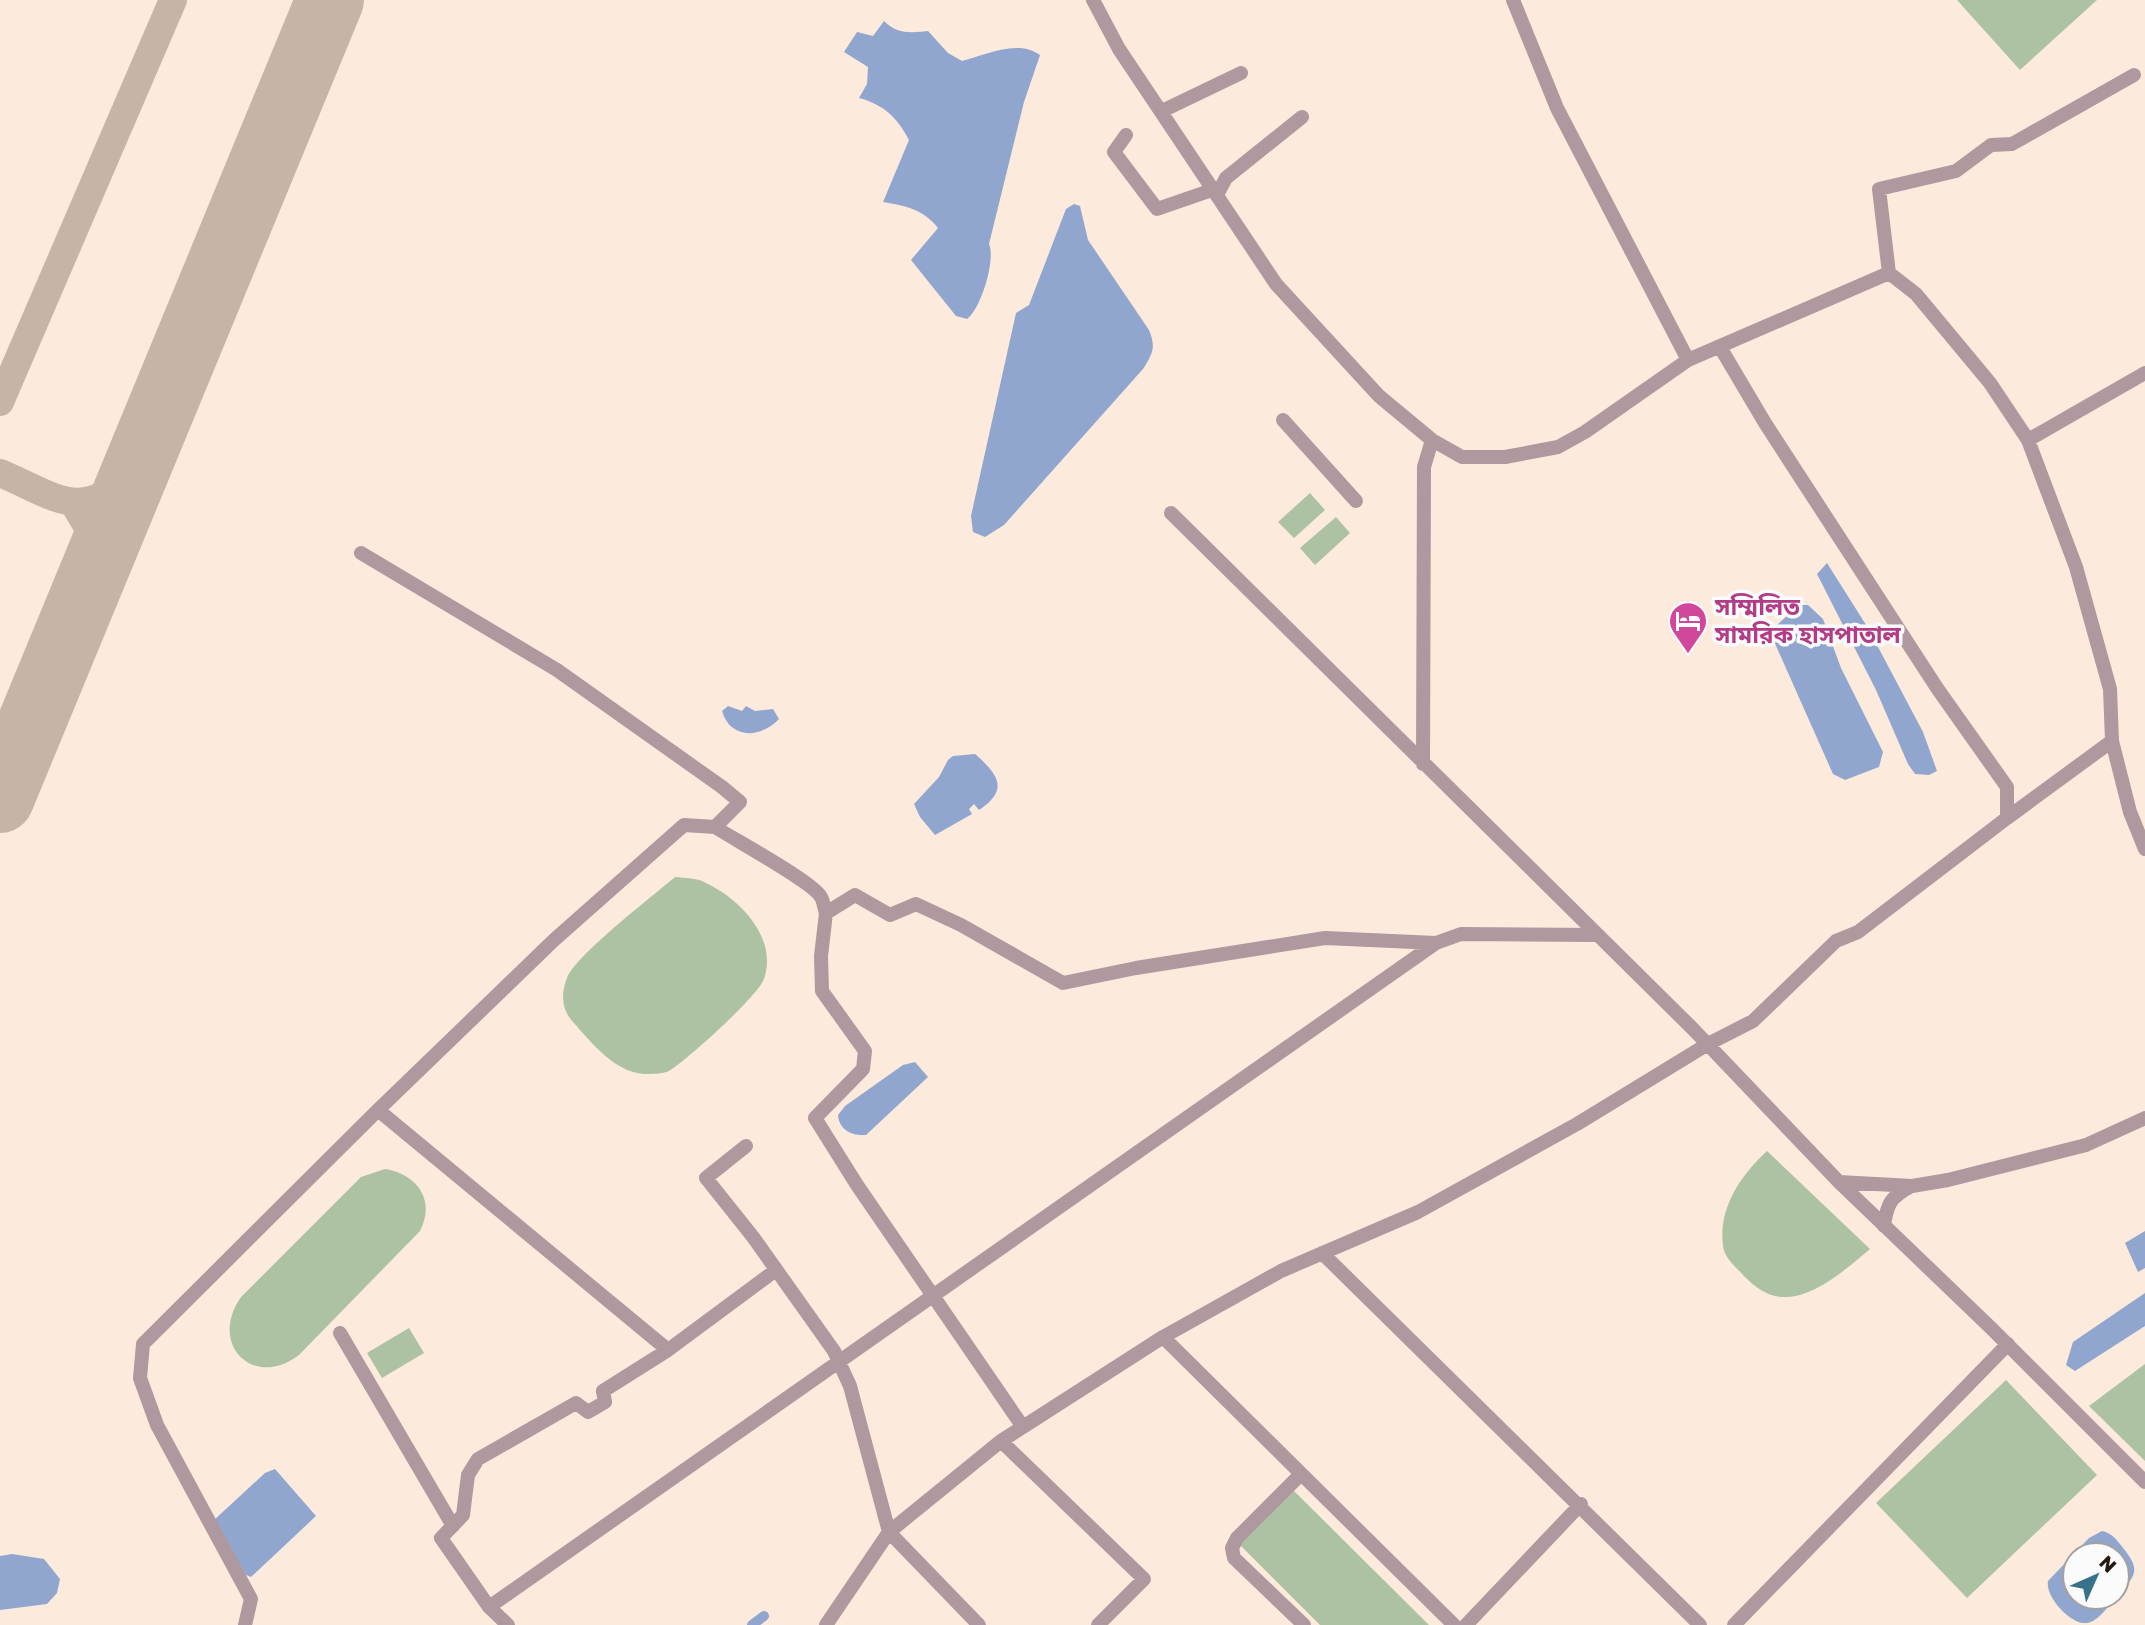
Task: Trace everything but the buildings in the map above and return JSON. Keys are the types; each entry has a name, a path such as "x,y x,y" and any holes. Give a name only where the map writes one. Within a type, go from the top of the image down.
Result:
{"street":[{"path":"1093,0 1119,48 1217,191 1276,284 1379,396 1432,440 1462,457 1505,457 1558,447 1585,432 1688,360 1889,273"},
{"path":"1513,0 1557,108 1688,360"},
{"path":"1162,111 1241,73"},
{"path":"2134,75 2012,144 1992,145 1956,171 1879,188 1889,273 1916,294 1990,383 2028,440 2076,567 2110,689 2112,741 2130,812 2145,849"},
{"path":"1126,135 1114,152 1157,209 1217,191 1226,178 1302,117"},
{"path":"1720,347 1765,423 1937,688 2007,787 2007,818"},
{"path":"2028,440 2145,373"},
{"path":"1283,420 1356,501"},
{"path":"1423,764 1424,467 1432,440"},
{"path":"1171,513 1708,1044 1839,1182 2145,1482"},
{"path":"361,553 557,670 722,787 740,802 715,827"},
{"path":"826,1625 889,1531 1001,1441 1163,1337 1281,1271 1418,1212 1577,1125 1708,1044 1753,1021 1836,942 1858,932 2112,741"},
{"path":"245,1625 251,1599 157,1425 140,1378 143,1344 554,940 684,825 715,827 764,859 806,881 821,897 825,914 821,956 822,991 865,1051 863,1069 815,1118 1023,1427"},
{"path":"825,914 855,895 890,915 916,904 961,925 1063,983 1136,968 1325,938 1436,943"},
{"path":"489,1607 1436,943 1461,934 1596,935"},
{"path":"378,1111 668,1350"},
{"path":"1839,1182 1912,1186 1948,1180 2086,1145 2145,1118"},
{"path":"746,1146 706,1178 834,1351 850,1386 889,1531 979,1625"},
{"path":"1884,1226 1887,1206 1892,1196 1912,1186"},
{"path":"1322,1253 1581,1504 1700,1625"},
{"path":"508,1625 489,1607 441,1538 463,1515 468,1475 478,1459 576,1403 588,1412 605,1402 603,1391 668,1350 776,1270"},
{"path":"340,1333 453,1526"},
{"path":"1163,1337 1454,1625"},
{"path":"1734,1625 2008,1345"},
{"path":"1001,1441 1144,1580 1098,1625"},
{"path":"1301,1474 1237,1538 1232,1548 1234,1558 1304,1625"},
{"path":"1466,1625 1581,1504"}],"green space":[{"path":"1957,0 2097,0 2020,70"},
{"path":"1310,493 1325,510 1294,538 1278,522"},
{"path":"1336,517 1350,533 1315,565 1300,548"},
{"path":"675,877 703,881 719,890 743,910 761,935 766,949 764,979 736,1013 678,1065 660,1073 633,1072 604,1055 573,1022 564,1006 564,989 573,968 585,955"},
{"path":"1767,1151 1870,1249 1820,1286 1809,1292 1787,1297 1774,1296 1749,1280 1728,1259 1723,1246 1724,1218 1733,1193 1748,1171"},
{"path":"385,1169 406,1176 420,1190 426,1209 420,1231 299,1355 282,1364 266,1367 252,1364 240,1357 233,1345 230,1331 232,1314 241,1297 361,1177"},
{"path":"409,1328 424,1353 382,1378 367,1353"},
{"path":"2145,1364 2145,1461 2089,1406"},
{"path":"2006,1380 2097,1475 1967,1598 1876,1503"},
{"path":"1292,1489 1429,1625 1320,1625 1238,1543"}],"water":[{"path":"884,21 904,32 928,31 948,53 962,61 1012,48 1031,50 1040,55 1024,102 989,244 991,251 986,283 977,305 967,319 956,316 911,260 938,228 920,212 883,202 909,140 889,113 876,104 859,98 867,84 868,67 844,52 857,32 873,36"},
{"path":"1074,204 1080,206 1088,240 1149,330 1152,350 1143,369 1004,525 985,537 973,532 971,516 1016,313 1029,305 1066,209"},
{"path":"1827,563 1868,628 1923,732 1937,771 1929,775 1915,774 1908,764 1876,690 1817,574"},
{"path":"1799,605 1808,605 1823,619 1841,668 1883,752 1879,767 1845,780 1833,774 1773,639 1777,625"},
{"path":"728,706 742,711 746,706 755,711 773,709 779,719 763,730 746,733 732,727 726,720 722,711"},
{"path":"975,754 995,776 997,789 994,796 979,810 974,804 969,809 972,814 935,835 920,817 914,804 939,777 948,760 953,756"},
{"path":"915,1062 928,1077 866,1135 851,1133 841,1125 838,1115 845,1106 903,1065"},
{"path":"2145,1231 2145,1268 2138,1272 2125,1243"},
{"path":"2145,1293 2145,1326 2075,1371 2066,1365 2073,1342"},
{"path":"275,1469 316,1516 251,1577 246,1575 213,1521 265,1473"},
{"path":"2102,1531 2117,1541 2086,1541"},
{"path":"12,1554 44,1559 60,1579 57,1593 47,1604 0,1610 0,1556"},
{"path":"2131,1559 2134,1565 2131,1580"},
{"path":"2061,1567 2061,1610 2051,1595 2048,1581"},
{"path":"2062,1611 2105,1611 2087,1623"}],"waterway":[{"path":"752,1625 764,1616"}],"taxiway":[{"path":"0,402 173,0"},
{"path":"0,473 69,501 98,497 135,473"},
{"path":"74,504 92,534 93,573"}],"runway":[{"path":"0,799 330,0"}],"place":[{"name":"সম্মিলিত সামরিক হাসপাতাল","path":"1688,655"}]}
